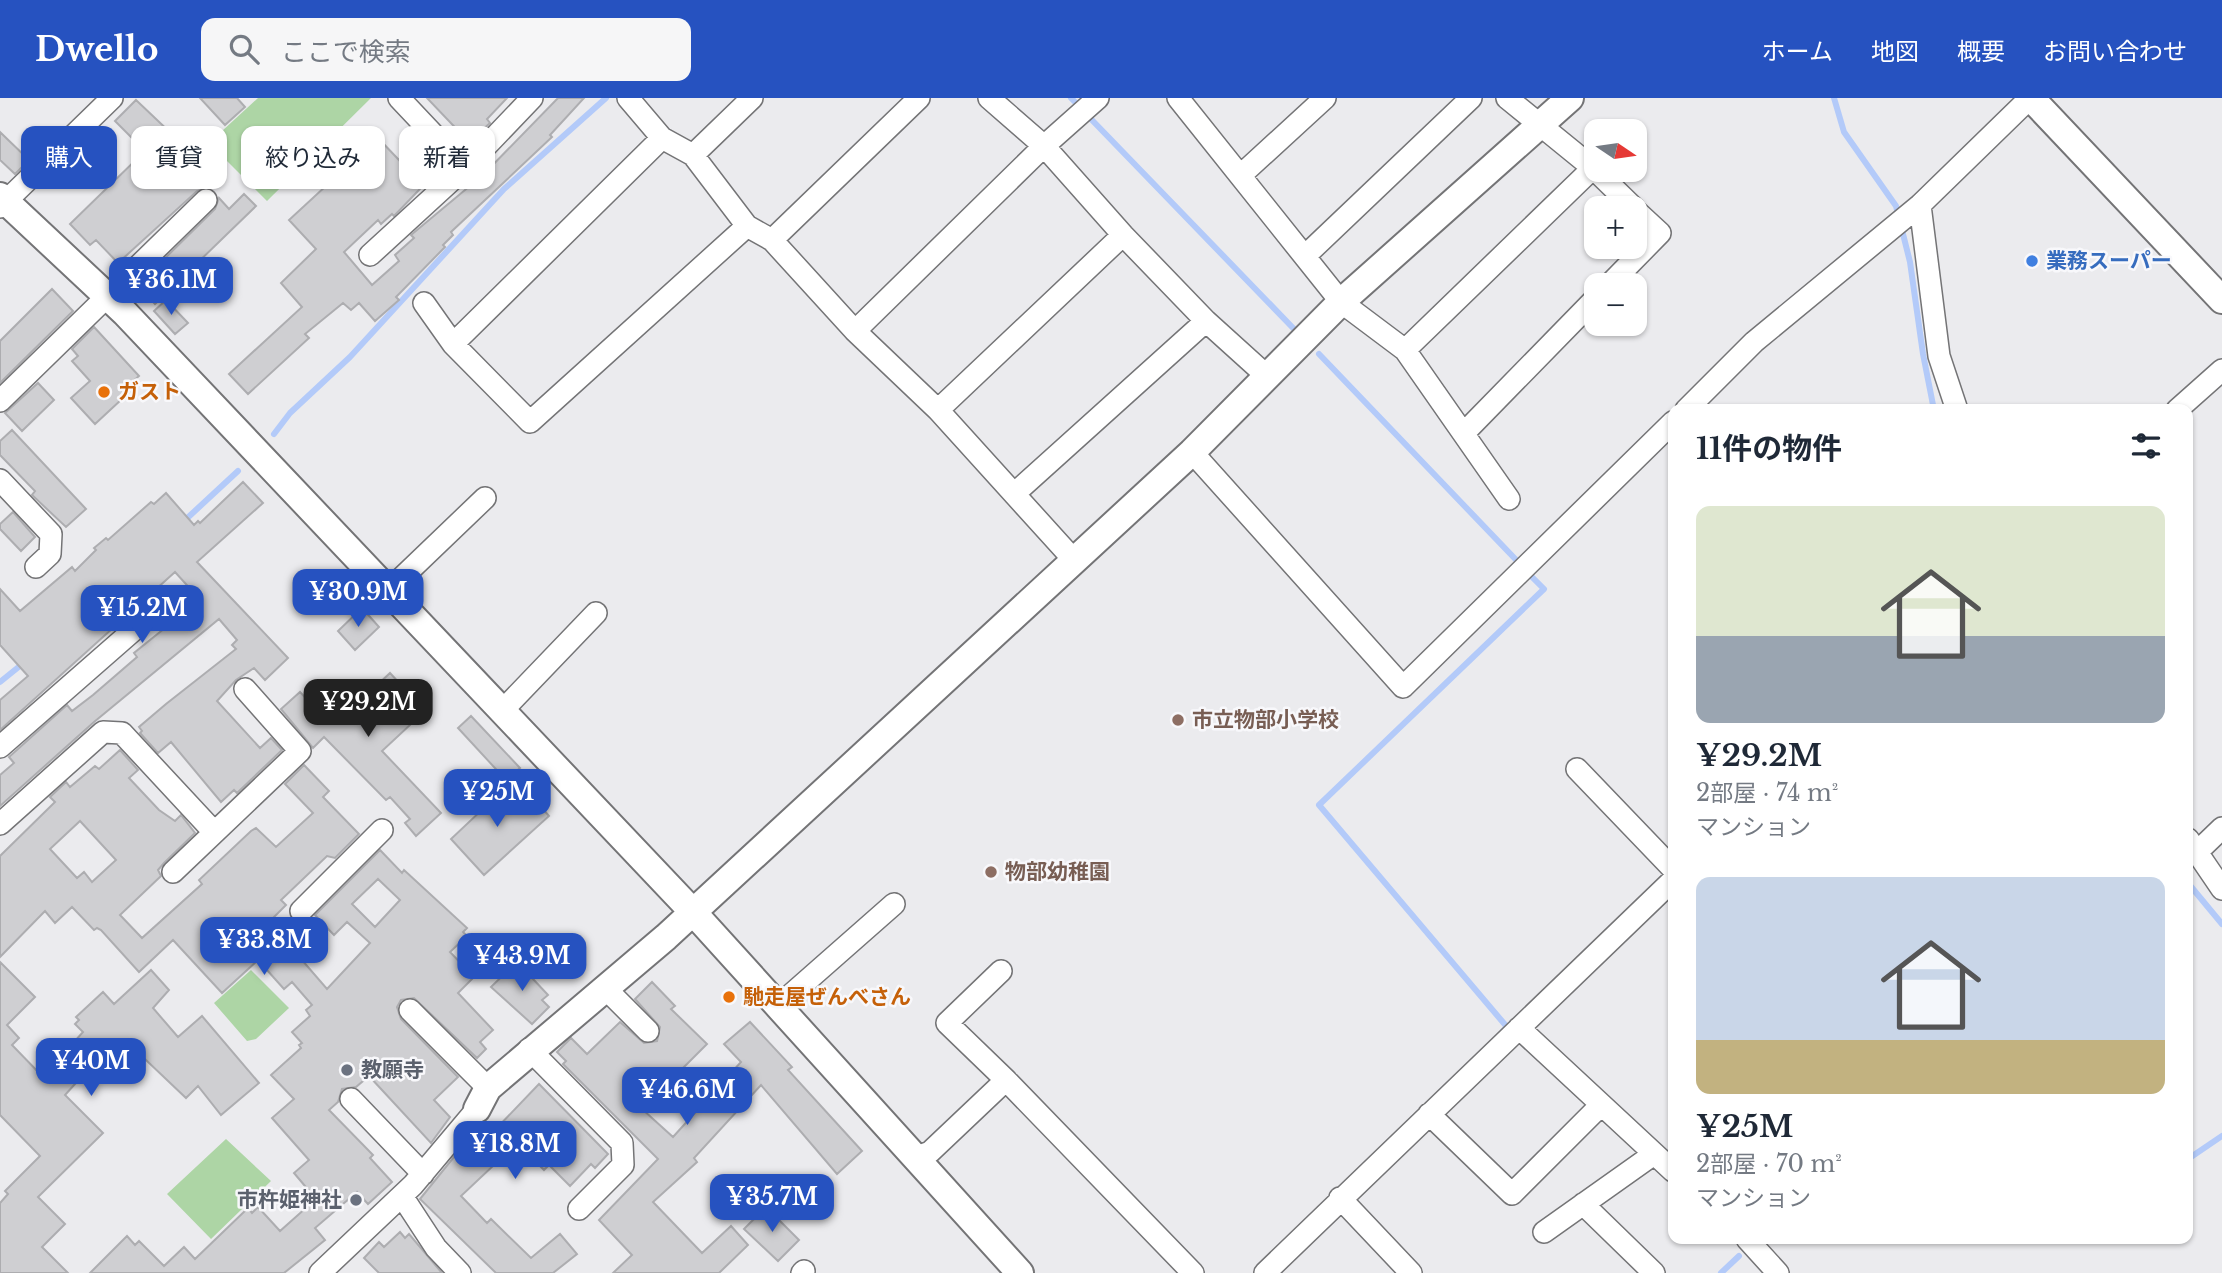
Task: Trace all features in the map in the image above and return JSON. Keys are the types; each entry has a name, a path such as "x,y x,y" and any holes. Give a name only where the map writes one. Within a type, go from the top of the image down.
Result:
{"street":[{"path":"113,98 2,201 107,296 692,911 1020,1273"},
{"path":"399,98 425,126"},
{"path":"495,137 532,98"},
{"path":"628,98 662,138 693,155 747,226 772,240 855,331 938,410 1073,559"},
{"path":"693,155 752,98"},
{"path":"772,240 919,98"},
{"path":"989,98 1044,146 1123,235 1206,321 1268,377"},
{"path":"855,331 1044,146 1098,98"},
{"path":"1178,98 1341,302 1405,349 1509,499"},
{"path":"1241,175 1325,98"},
{"path":"1305,256 1471,98"},
{"path":"1507,98 1584,161"},
{"path":"320,1273 423,1174 482,1098 529,1049 692,911 1192,452 1341,302 1541,127 1570,98"},
{"path":"1691,404 1754,342 1920,205 2030,98 2222,300"},
{"path":"453,344 662,138"},
{"path":"1405,349 1584,177"},
{"path":"1607,182 1621,196"},
{"path":"370,256 442,189"},
{"path":"0,401 206,200"},
{"path":"1920,205 1938,356 1955,404"},
{"path":"1647,221 1660,233 1647,246"},
{"path":"424,303 453,344 530,422 747,226"},
{"path":"938,410 1123,235"},
{"path":"1621,273 1634,259"},
{"path":"1465,432 1584,310"},
{"path":"1014,494 1206,321"},
{"path":"2184,404 2222,370"},
{"path":"1192,452 1403,687 1668,427"},
{"path":"0,480 51,534 50,554 36,567"},
{"path":"388,591 485,498"},
{"path":"502,711 596,613"},
{"path":"0,747 136,628"},
{"path":"173,872 300,751 244,689"},
{"path":"0,824 103,732 122,733 214,832"},
{"path":"1577,769 1668,864"},
{"path":"2193,845 2222,828"},
{"path":"301,911 382,830"},
{"path":"2193,847 2222,889"},
{"path":"1265,1273 1668,885"},
{"path":"777,1007 894,904"},
{"path":"1001,971 947,1023 1193,1273"},
{"path":"604,987 648,1031"},
{"path":"410,1010 482,1098"},
{"path":"1519,1028 1668,1166"},
{"path":"529,1049 622,1143 623,1165 579,1209"},
{"path":"914,1158 930,1152 1006,1080"},
{"path":"351,1099 423,1174"},
{"path":"1429,1114 1512,1194 1601,1105"},
{"path":"1544,1232 1654,1153"},
{"path":"402,1196 436,1248 460,1273"},
{"path":"1340,1199 1411,1273"},
{"path":"1583,1204 1654,1273"},
{"path":"1752,1244 1778,1273"}],"green space":[{"path":"258,98 371,98 343,126 241,126 241,175 227,161 227,126"},
{"path":"255,189 279,189 267,201"},
{"path":"251,970 289,1008 256,1039 247,1041 214,1003"},
{"path":"226,1139 271,1181 211,1239 167,1194"}],"building":[{"path":"200,98 237,98 245,107 225,125"},
{"path":"427,98 507,98 487,119 490,123 487,126 454,126"},
{"path":"558,98 584,98 550,135 552,137 451,232 453,235 443,245 445,247 396,297 399,300 375,321 359,303 351,310 343,303 305,334 309,338 248,394 229,374 302,307 281,283 316,249 289,220 323,189 385,189 385,145 399,160 399,189 420,189 394,216 392,214 381,224 378,220 344,252 372,285 399,261 395,255 414,238 411,235 466,189 495,189 495,163"},
{"path":"136,100 163,126 131,126 131,137 115,121"},
{"path":"0,132 21,152 21,168 15,174 0,160"},
{"path":"131,165 131,189 202,189 197,191 118,263 96,240 90,245 70,224 106,189 117,189 117,178"},
{"path":"244,194 256,206 155,304 145,293 152,285 149,282 154,277 150,273 215,209 219,198 229,209"},
{"path":"52,289 73,311 0,383 0,341"},
{"path":"166,300 188,323 175,334 154,311"},
{"name":"ガスト","path":"94,327 139,376 132,382 136,386 95,424 71,398 90,381 72,361 78,356 72,349"},
{"path":"38,383 54,400 22,431 5,413"},
{"path":"12,430 86,509 66,527 32,495 35,491 0,455 0,441"},
{"path":"243,482 263,503 197,562 288,658 265,680 254,668 236,680 217,701 260,748 271,738 282,750 237,793 234,790 221,802 171,742 158,753 140,733 142,731 139,727 236,649 232,645 237,640 219,619 94,722 0,806 0,775 14,763 9,757 67,705 72,711 93,695 137,657 134,653 196,603 191,598 195,594 175,572 0,730 0,700 28,676 0,645 0,589 20,611 72,567 75,571 96,550 94,548 106,538 108,540 151,502 154,504 166,493 194,525 198,521 200,523"},
{"path":"13,512 35,537 21,551 0,529 0,524"},
{"path":"362,608 379,627 355,650 338,631"},
{"path":"390,673 425,711 382,751 441,813 416,836 405,823 410,819 390,797 386,800 324,737 313,748 281,709 300,692 313,706 343,683 358,703"},
{"path":"471,716 520,768 506,780 458,728"},
{"path":"120,750 138,770 129,778 159,810 175,821 181,815 195,833 158,870 161,876 120,915 142,938 202,884 199,880 251,831 256,828 276,847 313,813 285,784 304,765 329,791 323,797 359,834 335,858 327,856 281,900 286,905 269,922 327,989 370,943 347,922 334,935 315,915 380,850 402,873 404,870 467,928 463,932 467,936 450,952 474,977 458,993 493,1030 480,1042 486,1049 477,1058 414,998 401,1000 397,1007 401,1019 458,1077 434,1100 450,1117 431,1143 369,1076 356,1087 342,1089 338,1102 329,1110 373,1155 370,1158 392,1182 368,1204 357,1192 315,1228 325,1240 284,1273 90,1273 127,1236 135,1245 139,1241 164,1266 184,1247 195,1259 248,1208 252,1213 258,1207 280,1231 316,1199 294,1173 309,1160 272,1118 294,1099 271,1075 301,1048 299,1045 302,1043 292,1032 310,1016 306,1010 312,1005 292,982 284,989 258,960 222,993 173,940 139,972 101,930 94,930 72,907 55,923 45,911 0,957 0,856 55,802 50,797 66,782 70,787 95,766 99,769","holes":["80,821 116,860 92,882 84,872 77,878 50,849","378,879 400,900 375,927 352,904"]},
{"path":"499,784 524,811 536,801 549,816 484,875 451,839 484,808 479,802"},
{"path":"0,962 35,997 7,1025 19,1038 12,1045 43,1077 83,1032 75,1024 79,1020 76,1017 103,992 114,1004 151,970 169,990 153,1008 178,1037 202,1016 259,1083 221,1115 198,1086 186,1098 125,1040 106,1057 103,1053 65,1095 103,1133 38,1197 65,1224 42,1247 68,1273 0,1273 0,1203 8,1194 5,1191 40,1156 0,1115"},
{"path":"517,962 548,995 542,1000 549,1007 532,1024 491,987"},
{"path":"652,982 675,1006 671,1009 707,1044 642,1109 673,1137 741,1062 724,1044 750,1022 792,1067 788,1070 862,1151 837,1174 761,1085 694,1158 697,1162 653,1202 702,1253 731,1226 748,1245 719,1273 613,1273 632,1255 599,1220 658,1159 563,1064 566,1061 557,1052 571,1038 587,1054 620,1022 644,1043 657,1041 660,1027 635,999"},
{"path":"539,1084 608,1154 595,1168 591,1164 570,1186 549,1165 544,1170 522,1148 519,1151 514,1146 461,1196 487,1223 491,1219 531,1258 560,1234 577,1254 553,1273 496,1273 420,1199 462,1147 471,1155"},
{"path":"766,1207 799,1240 778,1261 744,1229"},
{"path":"400,1232 405,1238 409,1234 442,1273 379,1273 364,1258 379,1242 384,1247"}],"waterway":[{"path":"274,434 290,413 350,357 504,189 606,98"},
{"path":"1071,98 1078,105"},
{"path":"1834,98 1844,132 1896,206 1910,262 1933,404"},
{"path":"1090,118 1294,329"},
{"path":"1319,354 1521,565"},
{"path":"183,522 238,471"},
{"path":"1503,1031 1507,1027 1319,805 1544,589 1528,573"},
{"path":"0,682 26,661"},
{"path":"2193,889 2222,924"},
{"path":"2193,1156 2222,1136"},
{"path":"1721,1273 1739,1256"}],"place":[{"name":"業務スーパー","path":"2032,261"},
{"name":"ガスト","path":"104,392"},
{"name":"市立物部小学校","path":"1178,720"},
{"name":"物部幼稚園","path":"991,872"},
{"name":"馳走屋ぜんべさん","path":"729,997"},
{"name":"教願寺","path":"347,1070"},
{"name":"市杵姫神社","path":"356,1200"}]}
